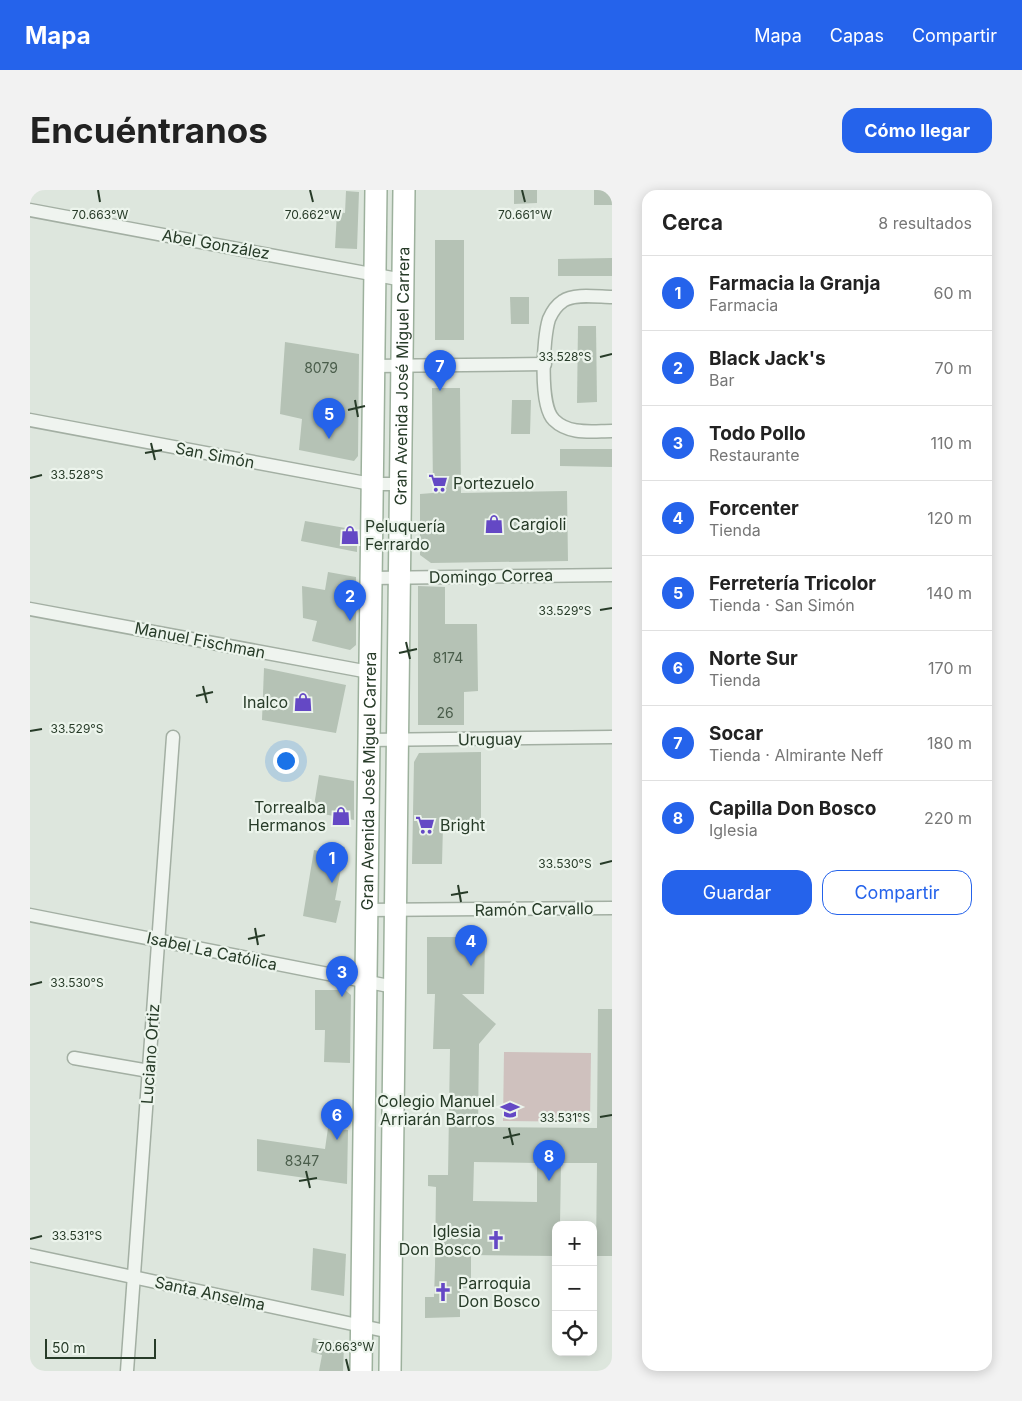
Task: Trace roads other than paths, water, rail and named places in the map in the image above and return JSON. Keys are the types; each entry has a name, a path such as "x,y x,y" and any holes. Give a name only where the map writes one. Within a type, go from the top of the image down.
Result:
{"main road":[{"name":"Gran Avenida José Miguel Carrera","path":"361,1371 376,190"},
{"name":"Gran Avenida José Miguel Carrera","path":"390,1371 404,190"}],"street":[{"name":"Abel González","path":"30,210 403,280"},
{"path":"612,297 569,298 557,306 550,318 546,333 545,364 546,401 550,417 563,427 579,432 612,431"},
{"path":"373,366 545,364"},
{"name":"San Simón","path":"30,420 371,484 400,484"},
{"name":"Domingo Correa","path":"370,578 612,575"},
{"name":"Manuel Fischman","path":"30,609 369,672"},
{"name":"Luciano Ortiz","path":"127,1371 173,737"},
{"name":"Uruguay","path":"368,740 612,737"},
{"name":"Ramón Carvallo","path":"366,910 612,908"},
{"name":"Isabel La Católica","path":"30,915 394,987"},
{"path":"74,1058 149,1071"},
{"name":"Santa Anselma","path":"30,1255 390,1332"}],"place":[{"name":"Socar","path":"440,391"},
{"name":"Ferretería Tricolor","path":"329,439"},
{"name":"Portezuelo","path":"438,483"},
{"name":"Cargioli","path":"494,524"},
{"name":"Peluquería Ferrardo","path":"350,535"},
{"name":"Black Jack's","path":"350,621"},
{"name":"Inalco","path":"303,702"},
{"name":"Torrealba Hermanos","path":"341,816"},
{"name":"Bright","path":"425,825"},
{"name":"Farmacia la Granja","path":"332,883"},
{"name":"Forcenter","path":"471,966"},
{"name":"Todo Pollo","path":"342,997"},
{"name":"Colegio Manuel Arriarán Barros","path":"510,1110"},
{"name":"Norte Sur","path":"337,1140"},
{"name":"Capilla Don Bosco","path":"549,1181"},
{"name":"Iglesia Don Bosco","path":"496,1240"},
{"name":"Parroquia Don Bosco","path":"443,1292"}]}
